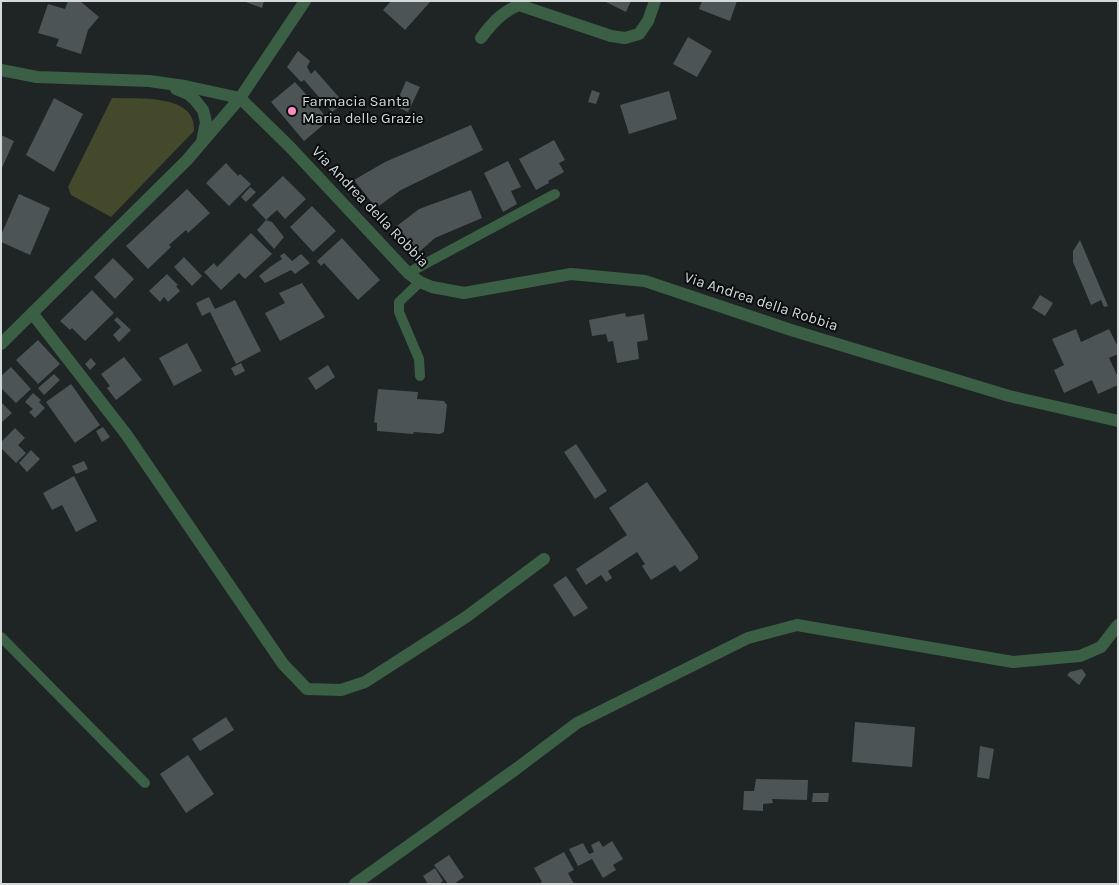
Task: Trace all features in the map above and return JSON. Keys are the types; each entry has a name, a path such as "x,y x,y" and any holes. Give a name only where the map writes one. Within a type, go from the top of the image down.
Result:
{"street":[{"path":"1,344 202,144 240,98 305,1"},
{"path":"481,38 494,21 506,10 519,5 611,36 625,38 639,34 648,21 655,1"},
{"path":"1,70 37,77 149,81 185,86 240,98"},
{"path":"165,83 188,94 203,110 206,122 202,144"},
{"name":"Via Andrea della Robbia","path":"240,98 290,147 408,274 432,287 464,293 570,274 645,281 791,330 1000,393 1118,421"},
{"path":"32,313 126,434 283,664 307,689 341,690 365,682 466,617 544,559"},
{"path":"355,884 577,723 748,638 796,625 1012,662 1080,656 1101,646 1118,625"}],"lane":[{"path":"408,274 555,194"},
{"path":"420,282 399,302 399,312 419,360 420,376"},
{"path":"1,637 145,783"}],"green space":[{"path":"112,98 149,99 176,104 186,110 192,119 194,131 111,217 71,195 68,187"}],"building":[{"path":"68,1 80,1 99,17 88,30 81,54 56,46 59,39 38,33 48,4 65,9"},
{"path":"243,1 264,1 262,8"},
{"path":"391,1 431,1 405,30 383,10"},
{"path":"604,1 631,1 626,12"},
{"path":"702,1 737,1 730,21 699,9"},
{"path":"688,37 712,51 697,77 673,64"},
{"path":"298,51 310,61 307,67 311,74 315,70 344,103 332,112 304,80 301,82 287,67"},
{"path":"406,81 420,87 408,112 395,106"},
{"path":"295,82 329,120 304,141 271,102"},
{"path":"592,90 600,93 596,104 588,102"},
{"path":"669,91 677,119 629,134 620,105"},
{"path":"54,98 83,114 54,172 26,155"},
{"path":"471,125 483,150 401,190 376,208 354,180 385,162"},
{"path":"1,135 14,141 1,170"},
{"path":"554,140 565,160 559,163 564,172 536,190 519,159"},
{"path":"508,161 521,187 511,191 517,204 503,212 484,173"},
{"path":"226,163 238,176 240,174 251,184 229,206 206,183"},
{"path":"283,176 306,199 285,219 277,210 266,220 252,205"},
{"path":"250,187 256,192 246,202 241,197"},
{"path":"187,189 210,213 188,233 186,230 169,245 171,247 148,269 126,246"},
{"path":"471,190 482,218 435,238 418,253 397,226 419,209"},
{"path":"19,194 50,208 30,255 1,242 1,235"},
{"path":"312,206 336,231 313,252 290,227"},
{"path":"266,220 272,222 284,237 274,249 257,230"},
{"path":"251,233 272,254 245,279 239,273 221,290 204,272 214,263 217,267"},
{"path":"342,238 380,280 358,300 324,263 321,266 317,261"},
{"path":"1080,240 1108,306 1104,307 1101,300 1091,305 1073,262 1073,251"},
{"path":"284,253 292,261 301,254 310,263 295,274 291,270 265,283 259,276 282,259 280,256"},
{"path":"184,257 202,276 192,286 174,267"},
{"path":"113,258 134,279 115,299 94,277"},
{"path":"167,274 178,285 176,286 180,291 168,302 164,297 160,302 149,291"},
{"path":"302,283 325,317 280,341 265,313 285,303 279,293"},
{"path":"92,290 114,313 85,341 72,328 70,330 60,321"},
{"path":"1040,295 1053,303 1045,316 1032,308"},
{"path":"209,297 215,309 235,300 261,351 236,364 210,312 202,316 196,303"},
{"path":"625,313 626,317 644,314 648,340 637,342 639,359 617,363 613,341 608,342 606,334 592,336 589,320"},
{"path":"117,317 131,330 119,342 113,335 121,327 114,320"},
{"path":"1076,329 1081,342 1109,329 1118,347 1118,354 1109,358 1118,377 1118,385 1098,394 1092,380 1064,393 1054,370 1064,365 1052,339"},
{"path":"38,340 60,364 38,384 16,360"},
{"path":"187,343 202,371 174,386 159,358"},
{"path":"124,357 142,380 116,400 107,388 110,386 101,374"},
{"path":"91,358 96,364 90,370 85,364"},
{"path":"241,363 245,371 235,376 231,368"},
{"path":"328,365 335,377 316,390 308,378"},
{"path":"11,367 31,389 16,403 1,388 1,376"},
{"path":"54,374 60,380 44,395 38,388"},
{"path":"71,384 100,425 75,443 46,402"},
{"path":"378,389 418,392 417,399 444,401 447,405 444,432 440,434 414,432 413,434 377,431 377,423 374,422"},
{"path":"33,393 41,400 39,402 45,408 35,418 29,412 33,409 25,402"},
{"path":"1,402 12,413 1,423"},
{"path":"103,427 110,437 102,442 96,431"},
{"path":"15,428 25,438 18,445 26,453 16,463 1,448 1,442"},
{"path":"576,444 607,491 595,499 564,452"},
{"path":"31,450 40,459 27,472 19,463"},
{"path":"84,461 88,469 76,474 72,466"},
{"path":"74,476 97,521 76,532 62,505 52,510 43,493"},
{"path":"647,482 698,556 698,559 680,572 675,565 651,580 642,566 645,564 637,552 608,571 612,578 606,582 601,575 586,585 576,569 627,535 609,508"},
{"path":"566,576 588,608 574,617 553,585"},
{"path":"1082,669 1086,675 1079,685 1067,675 1070,672"},
{"path":"226,717 234,730 200,751 192,739"},
{"path":"855,722 915,727 912,767 852,762"},
{"path":"980,746 994,749 989,779 977,777"},
{"path":"188,755 214,794 186,813 160,774"},
{"path":"756,779 808,780 807,800 772,799 773,803 763,804 763,811 743,810 744,791 754,791"},
{"path":"813,793 829,793 828,802 812,802"},
{"path":"599,841 603,847 612,841 623,859 613,865 616,870 603,878 592,859 578,866 569,849 583,843 589,854 594,852 591,845"},
{"path":"564,852 574,870 568,873 574,884 538,884 542,882 534,868"},
{"path":"449,855 464,877 454,884 448,884 434,865"},
{"path":"435,868 443,881 439,884 428,884 423,876"}],"place":[{"name":"Farmacia Santa Maria delle Grazie","path":"292,111"}]}
